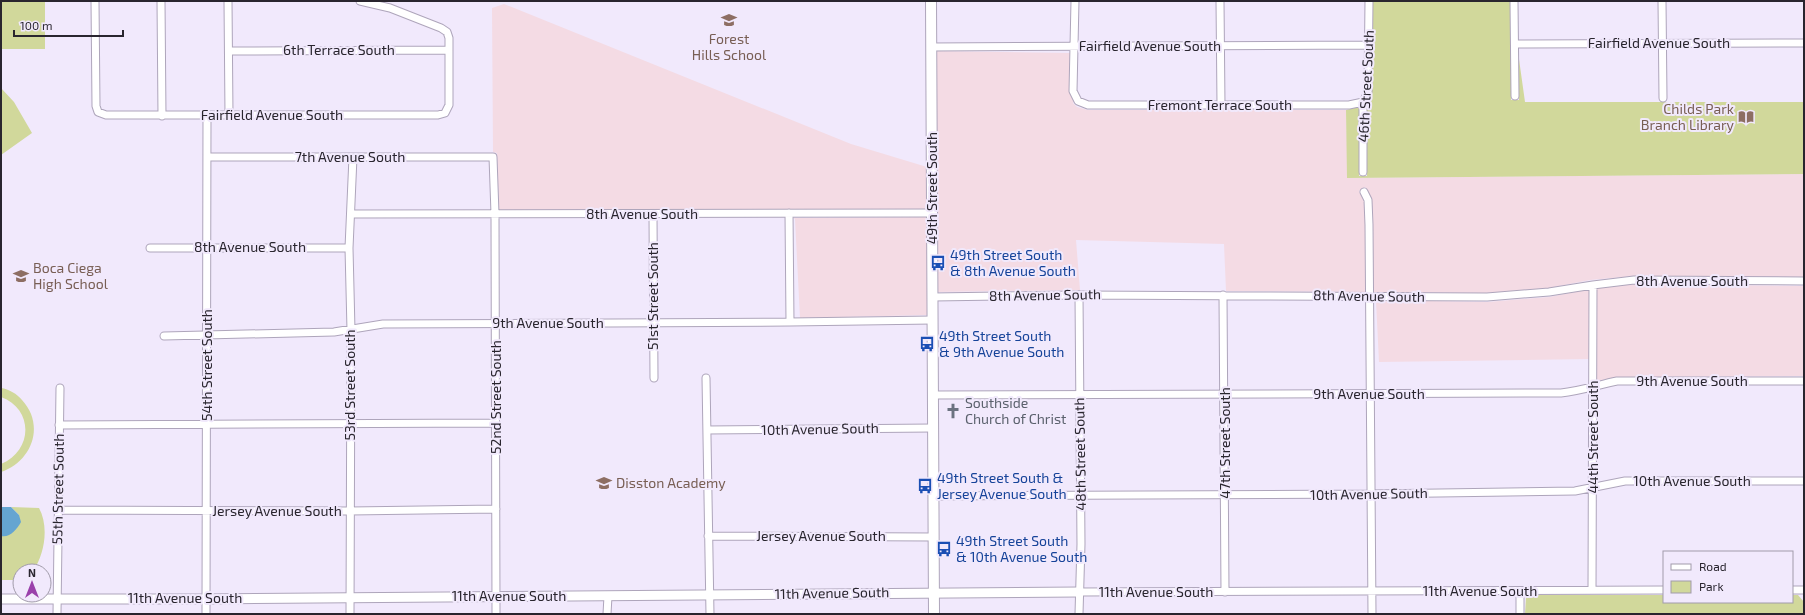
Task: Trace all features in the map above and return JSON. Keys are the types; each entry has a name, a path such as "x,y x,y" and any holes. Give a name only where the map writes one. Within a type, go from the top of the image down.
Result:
{"main road":[{"name":"49th Street South","path":"931,1 934,614"}],"street":[{"name":"Fairfield Avenue South","path":"96,1 96,106 98,112 106,115 438,115 445,113 449,105 449,50"},
{"path":"161,1 162,116"},
{"path":"228,1 230,114"},
{"path":"360,1 390,8 442,28 447,32 449,50"},
{"path":"1075,1 1075,46"},
{"path":"1220,1 1221,106"},
{"name":"46th Street South","path":"1363,172 1363,102 1368,92 1369,1"},
{"path":"1514,1 1515,96"},
{"path":"1662,1 1663,98"},
{"name":"Fairfield Avenue South","path":"1515,44 1804,43"},
{"name":"Fairfield Avenue South","path":"931,47 1368,45"},
{"name":"Fremont Terrace South","path":"1075,46 1073,91 1078,101 1088,105 1349,105 1363,102"},
{"name":"6th Terrace South","path":"229,51 449,50"},
{"name":"54th Street South","path":"206,614 207,115"},
{"name":"7th Avenue South","path":"207,157 493,157"},
{"name":"53rd Street South","path":"350,614 351,330 349,248 353,157"},
{"name":"52nd Street South","path":"493,157 495,214 496,614"},
{"path":"1364,192 1368,200 1370,296 1370,494 1372,614"},
{"name":"8th Avenue South","path":"351,214 932,213"},
{"name":"51st Street South","path":"653,214 654,378"},
{"path":"789,214 790,322"},
{"name":"8th Avenue South","path":"150,248 349,248"},
{"name":"8th Avenue South","path":"933,297 1079,294 1487,297 1549,292 1593,284 1634,280 1804,282"},
{"name":"44th Street South","path":"1592,590 1594,386 1593,284"},
{"name":"48th Street South","path":"1079,294 1081,544 1079,614"},
{"name":"47th Street South","path":"1223,295 1225,393 1225,592"},
{"name":"9th Avenue South","path":"164,336 207,336 351,330 383,324 933,320"},
{"path":"706,378 710,614"},
{"name":"9th Avenue South","path":"933,395 1225,393 1371,395 1560,394 1617,381 1804,380"},
{"name":"55th Street South","path":"58,614 60,388"},
{"path":"59,425 496,423"},
{"name":"10th Avenue South","path":"707,430 933,428"},
{"name":"10th Avenue South","path":"934,496 1370,494 1575,491 1625,481 1804,481"},
{"name":"Jersey Avenue South","path":"58,510 350,511 496,509"},
{"name":"Jersey Avenue South","path":"708,536 934,537"},
{"name":"11th Avenue South","path":"1,599 608,596 934,592 1372,592 1663,590"},
{"path":"1793,590 1804,590"},
{"path":"1520,591 1520,614"},
{"path":"607,614 608,596"}],"shaded area":[{"path":"504,4 851,144 927,167 928,209 499,210 497,153 493,152 492,8"},
{"path":"935,51 1071,53 1070,94 1074,101 1073,103 1077,107 1088,110 1346,110 1348,178 1804,174 1804,277 1634,276 1590,280 1549,288 1487,293 1373,292 1372,199 1365,187 1359,191 1365,205 1366,292 1226,291 1224,244 1076,240 1080,290 936,292"},
{"path":"928,217 929,315 800,318 795,219 793,218"},
{"path":"1634,284 1804,286 1804,376 1617,377 1597,381 1597,288"},
{"path":"1590,289 1590,359 1379,362 1376,301 1373,300 1487,302 1549,297"}],"green space":[{"path":"1,1 45,1 45,49 1,49"},
{"path":"1373,1 1511,1 1511,100 1519,100 1518,52 1525,102 1804,102 1804,174 1347,178 1346,110 1359,107 1359,176 1367,176 1367,105 1372,92"},
{"path":"1,88 14,102 32,133 1,155"},
{"path":"1,388 13,392 22,400 29,410 33,421 34,432 32,442 27,452 12,467 1,472 1,464 12,458 19,450 24,440 25,430 24,420 19,411 12,403 1,397"},
{"path":"11,507 39,508 45,531 43,548 37,563 12,563 12,580 1,580 1,536 19,515"},
{"path":"1531,595 1663,595 1663,603 1793,603 1793,595 1798,595 1804,602 1804,614 1525,614 1526,597"}],"water":[{"path":"1,507 11,507 19,515 21,522 13,532 7,536 1,536"}],"place":[{"name":"Forest Hills School","path":"729,20"},
{"name":"Childs Park Branch Library","path":"1746,117"},
{"name":"49th Street South & 8th Avenue South","path":"938,263"},
{"name":"Boca Ciega High School","path":"21,276"},
{"name":"49th Street South & 9th Avenue South","path":"927,344"},
{"name":"Southside Church of Christ","path":"953,411"},
{"name":"Disston Academy","path":"604,483"},
{"name":"49th Street South & Jersey Avenue South","path":"925,486"},
{"name":"49th Street South & 10th Avenue South","path":"944,549"}]}
